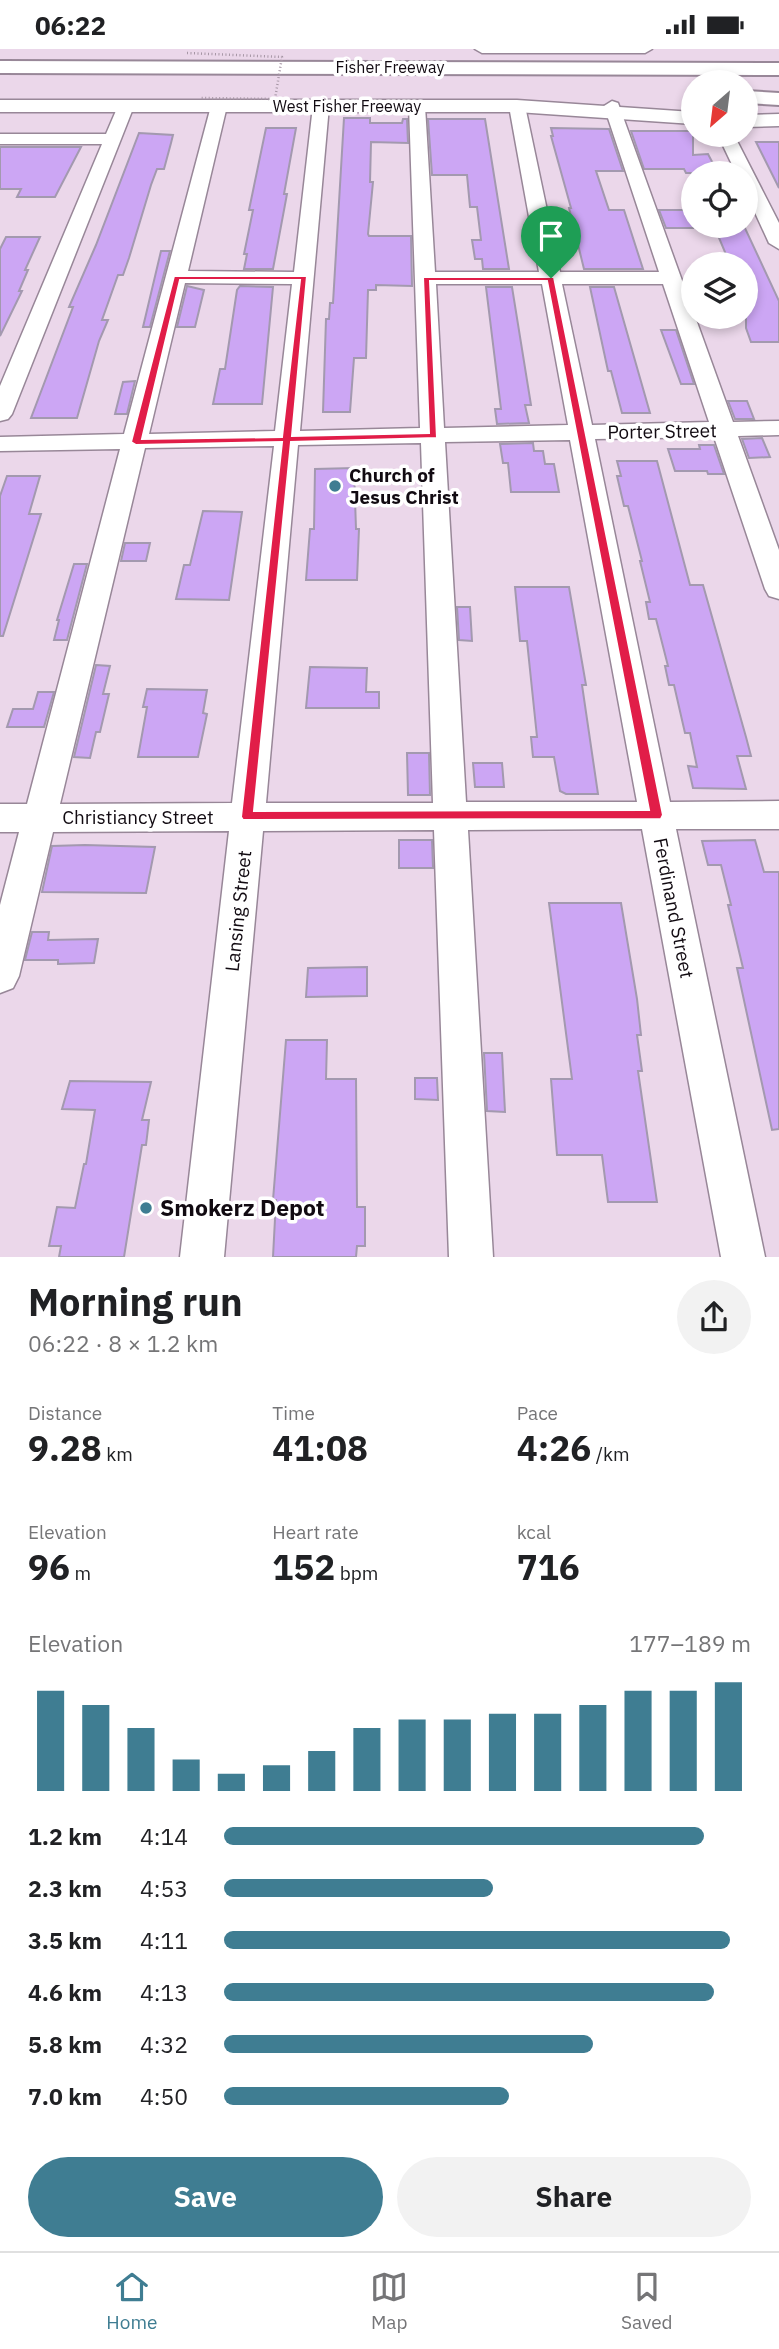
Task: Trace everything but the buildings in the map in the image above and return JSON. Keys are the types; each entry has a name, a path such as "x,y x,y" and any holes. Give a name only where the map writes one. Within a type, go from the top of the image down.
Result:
{"highway":[{"name":"Fisher Freeway","path":"0,67 779,68"},
{"name":"Fisher Freeway","path":"0,82 681,84"},
{"path":"468,84 560,88"},
{"path":"758,84 779,84"},
{"path":"758,98 779,99"}],"main road":[{"name":"West Fisher Freeway","path":"0,106 126,106 210,102 321,106 517,106 613,100 681,115"},
{"path":"758,121 779,120"}],"street":[{"path":"482,49 645,49"},
{"path":"613,100 779,589"},
{"path":"0,976 177,277 210,102"},
{"path":"0,414 126,106"},
{"name":"Lansing Street","path":"202,1257 321,106"},
{"path":"417,106 471,1257"},
{"name":"Ferdinand Street","path":"517,106 743,1257"},
{"path":"0,139 113,139"},
{"path":"758,200 779,243"},
{"path":"177,277 304,278"},
{"path":"426,278 672,278"},
{"name":"Porter Street","path":"0,444 779,428"},
{"name":"Christiancy Street","path":"0,818 779,815"}],"path":[{"path":"187,53 282,57 275,99 210,102"}],"place":[{"name":"Church of Jesus Christ","path":"335,486"},
{"name":"Smokerz Depot","path":"146,1208"}],"route":[{"path":"551,278 426,278 434,436 305,439 287,439 136,442 177,277 304,278 287,439 247,817 656,815 551,278"}]}
